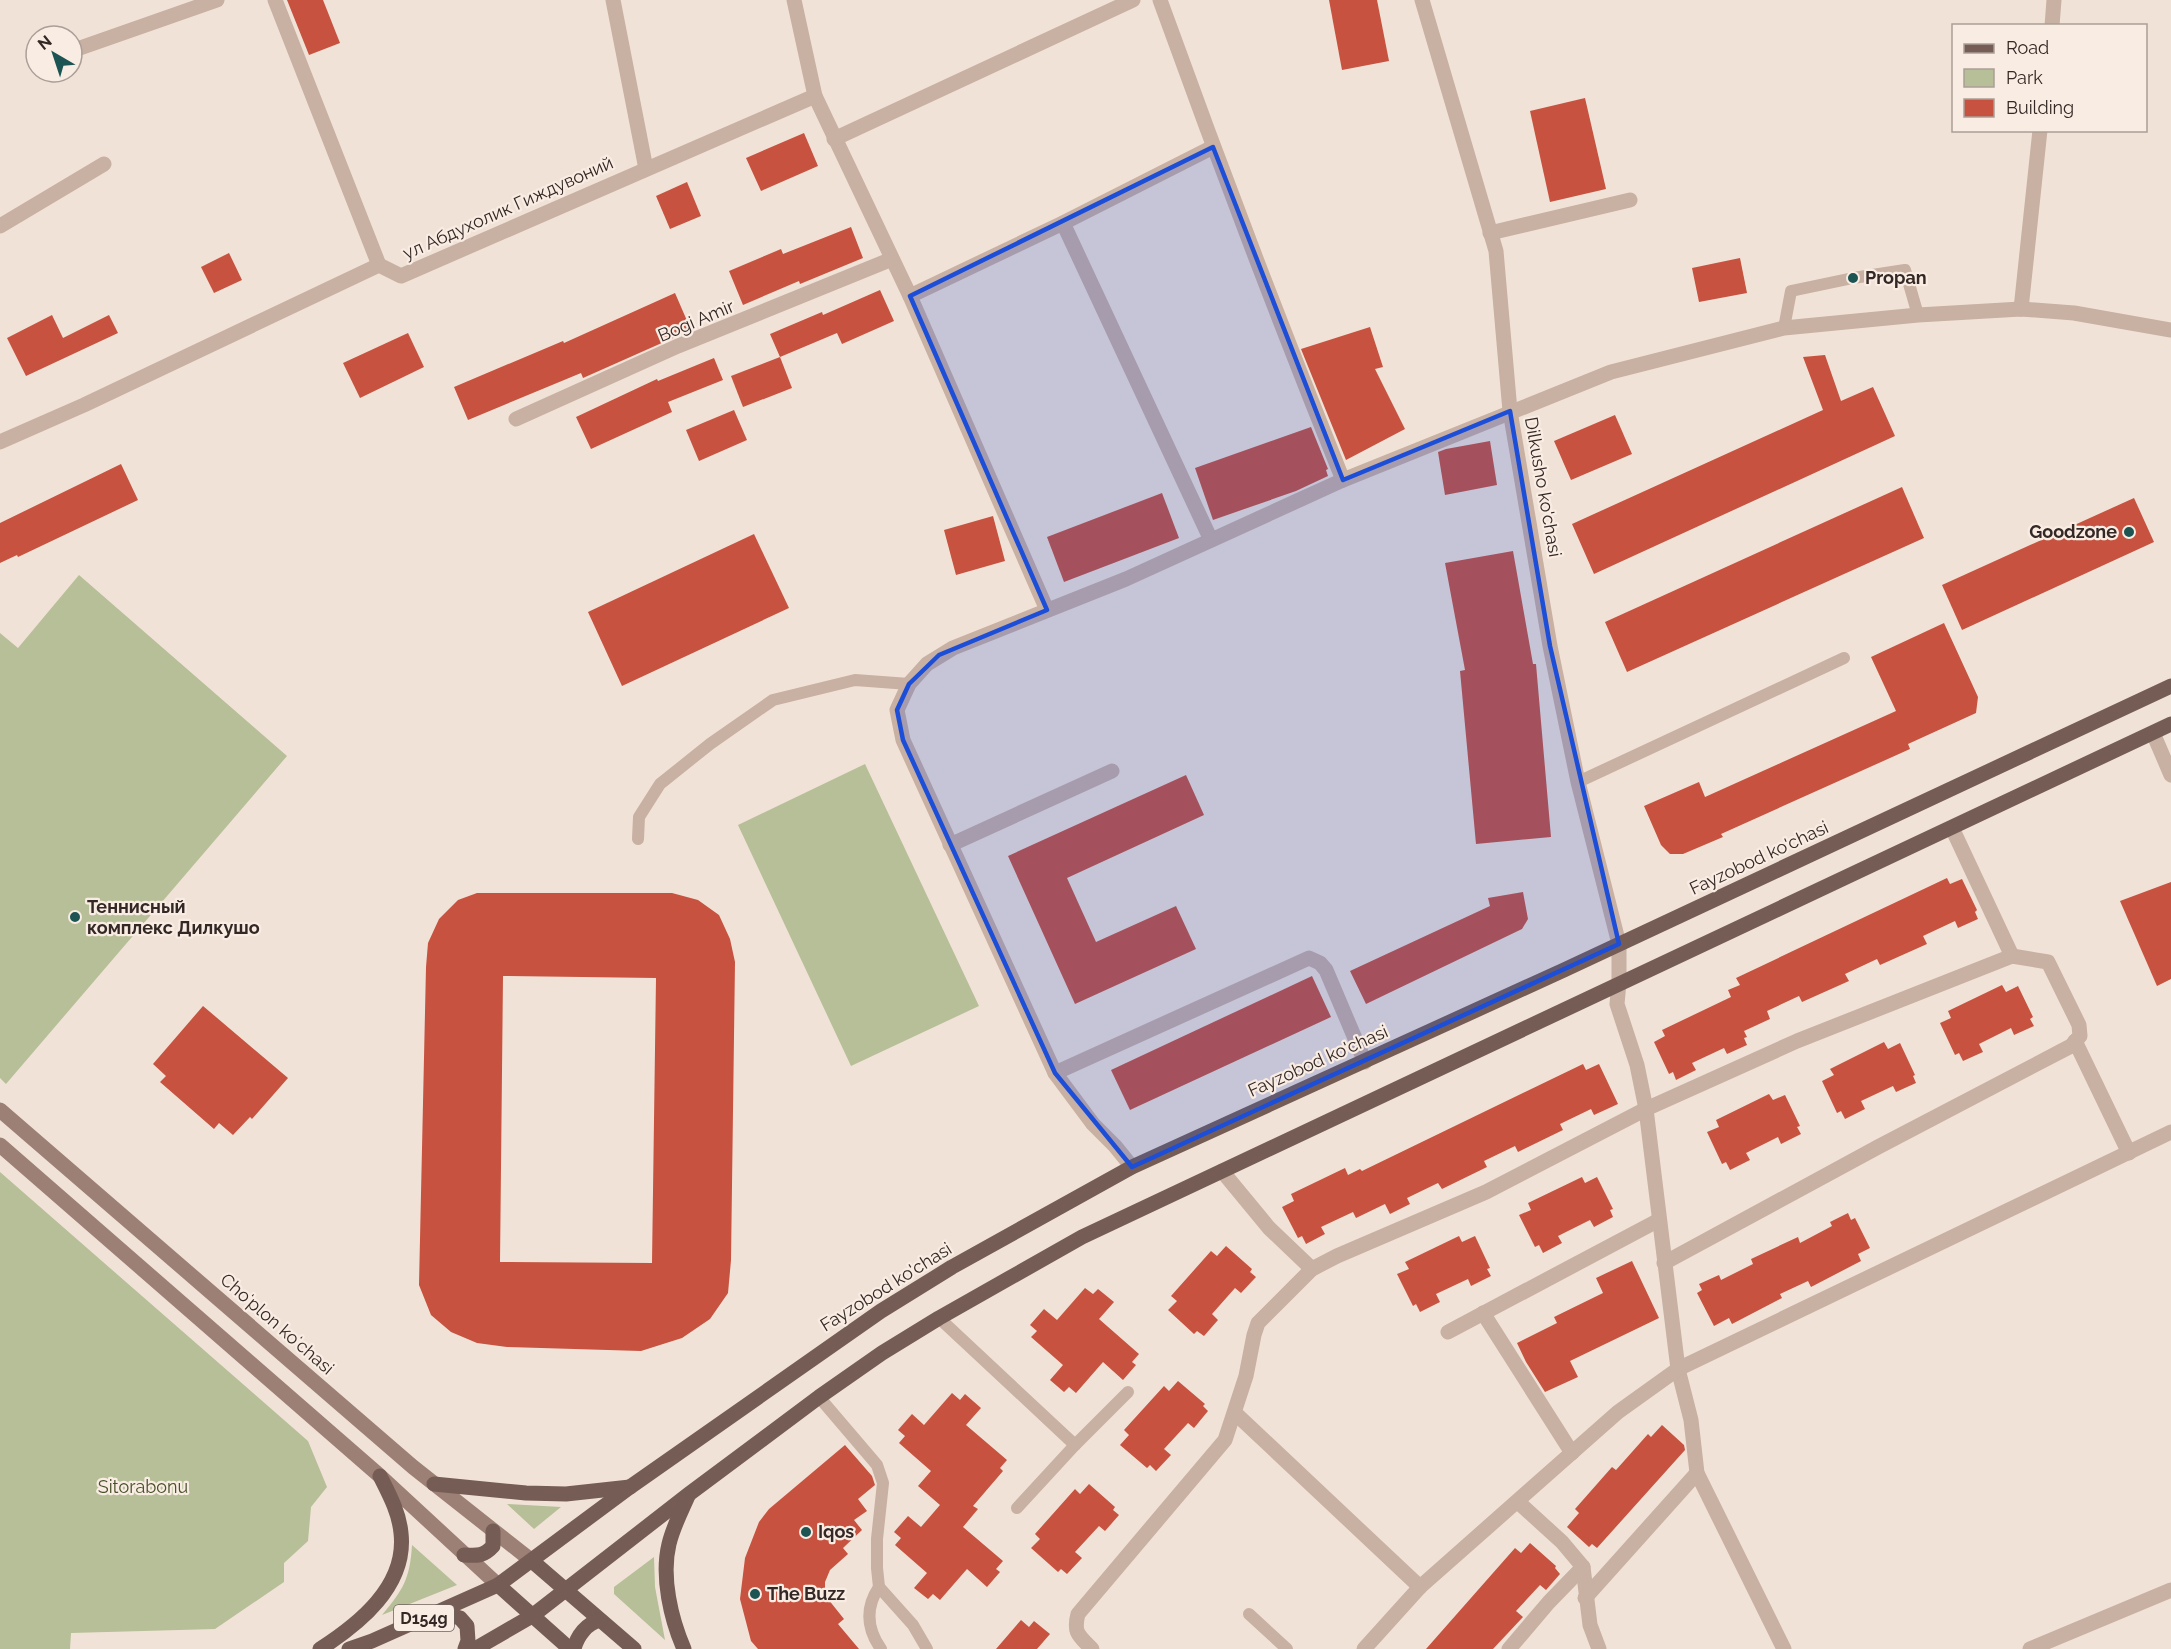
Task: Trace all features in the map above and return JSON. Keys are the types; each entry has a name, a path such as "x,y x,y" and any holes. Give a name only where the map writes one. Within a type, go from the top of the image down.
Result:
{"main road":[{"name":"Fayzobod ko'chasi","path":"532,1561 630,1487 881,1311 952,1267 1132,1167 1365,1062 2171,686"},
{"path":"475,1649 532,1616 689,1494 882,1353 1082,1237 1619,982 2171,724"},
{"name":"Choʻplon koʻchasi","path":"0,1110 434,1484 532,1561"},
{"path":"0,1145 380,1476 464,1555 572,1649 581,1634 591,1624 600,1620"},
{"path":"320,1649 343,1634 384,1594 400,1563 401,1533 394,1504 380,1476"},
{"path":"434,1484 566,1494 630,1487"},
{"path":"684,1649 674,1627 669,1598 668,1567 669,1547 674,1528 689,1494"},
{"path":"464,1555 478,1556 488,1552 493,1546 493,1531"},
{"path":"532,1561 634,1649"},
{"name":"D154g","path":"349,1649 498,1585 532,1561"},
{"path":"438,1612 460,1618 467,1626 469,1631 465,1649"}],"street":[{"path":"84,47 218,0"},
{"path":"0,442 84,405 378,265 274,0"},
{"path":"613,0 646,169"},
{"path":"794,0 815,96 910,296 1047,609"},
{"path":"834,139 1133,0"},
{"path":"1160,0 1290,349 1343,480"},
{"name":"Dilkusho ko'chasi","path":"1422,0 1496,251 1510,411 1550,646 1578,782 1619,944 1617,1004 1637,1065 1646,1108 1678,1369 1691,1420 1697,1473 1784,1649"},
{"path":"2052,24 2054,0"},
{"name":"ул Абдухолик Гиждувоний","path":"378,265 401,276 815,96"},
{"path":"2021,309 2040,132"},
{"path":"910,296 1063,223 1213,147"},
{"path":"0,226 104,164"},
{"path":"1491,233 1630,200"},
{"path":"1063,223 1211,540"},
{"path":"516,419 678,346 892,259"},
{"path":"1132,1167 1093,1124 1055,1073 903,740 897,710 909,684 927,664 939,655 1125,579 1343,480 1611,372 1784,328 1918,315 2021,309 2074,313 2171,330"},
{"path":"2153,733 2171,775"},
{"path":"950,845 1112,771"},
{"path":"1952,828 2012,956"},
{"path":"1092,1649 1078,1635 1075,1625 1078,1614 1225,1440 1235,1413 1258,1323 1312,1269 1336,1256 1486,1192 1646,1108 1797,1041 2012,956 2048,962 2079,1025 2080,1036 2071,1046 1664,1263"},
{"path":"1055,1073 1309,958 1320,963 1326,970 1365,1062"},
{"path":"2075,1041 2128,1153"},
{"path":"1364,1649 1420,1587 1618,1412 1678,1369 2171,1132"},
{"path":"1222,1171 1269,1228 1312,1269"},
{"path":"1448,1332 1659,1220"},
{"path":"1483,1313 1572,1453"},
{"path":"1235,1413 1420,1587"},
{"path":"1586,1598 1697,1473"},
{"path":"1518,1502 1562,1542 1583,1567 1590,1625 1599,1649"},
{"path":"1509,1649 1583,1567"},
{"path":"2038,1647 2171,1590"}],"lane":[{"path":"1784,328 1791,291 1905,270 1918,315"},
{"path":"1578,782 1844,658"},
{"path":"638,839 639,817 660,784 710,744 773,700 855,680 909,684"},
{"path":"939,1318 1076,1445"},
{"path":"1017,1508 1128,1392"},
{"path":"819,1397 878,1464 882,1483 877,1539 879,1587 914,1625 927,1649"},
{"path":"879,1587 872,1598 868,1622 881,1649"},
{"path":"1249,1614 1287,1649"}],"highlighted area":[{"path":"1213,147 1343,480 1510,411 1550,646 1619,944 1132,1167 1055,1073 903,740 897,710 909,684 939,655 1047,610 910,296"}],"green space":[{"name":"Теннисный комплекс Дилкушо","path":"79,575 287,756 6,1084 0,1078 0,633 18,648"},
{"path":"865,764 979,1006 851,1066 738,825"},
{"name":"Sitorabonu","path":"0,1172 308,1441 327,1487 311,1507 308,1541 284,1563 284,1582 215,1629 71,1633 70,1649 0,1649"},
{"path":"507,1504 561,1507 534,1529"},
{"path":"412,1545 457,1585 382,1615 404,1583"},
{"path":"654,1557 655,1587 665,1640 614,1594 614,1587"}],"building":[{"path":"287,0 323,0 340,43 309,55"},
{"path":"1329,0 1377,0 1389,61 1342,70"},
{"path":"1585,98 1606,189 1550,202 1530,111"},
{"path":"804,133 818,166 761,191 746,158"},
{"path":"687,182 701,216 670,229 656,196"},
{"path":"851,227 863,258 800,284 799,281 743,305 729,271 781,249 783,254"},
{"path":"229,253 242,280 214,293 201,267"},
{"path":"1740,258 1747,293 1699,302 1692,268"},
{"path":"880,290 894,321 842,344 837,333 780,357 770,334 822,312 823,315"},
{"path":"675,293 691,330 583,378 581,373 468,420 454,387 563,341 564,343"},
{"path":"52,315 63,338 109,315 118,333 26,376 7,338"},
{"path":"1370,327 1383,367 1375,369 1405,429 1346,460 1301,349"},
{"path":"408,333 424,367 360,398 343,363"},
{"path":"1825,355 1841,401 1873,387 1895,436 1594,574 1572,524 1823,410 1803,357"},
{"path":"780,357 792,388 743,407 731,376"},
{"path":"714,358 723,380 668,402 672,412 591,449 576,417 657,379 658,381"},
{"path":"734,410 747,440 699,461 686,430"},
{"path":"1615,415 1632,454 1571,480 1554,441"},
{"path":"1311,427 1328,469 1326,470 1328,476 1296,491 1213,520 1195,468"},
{"path":"1490,441 1497,485 1445,495 1438,452"},
{"path":"121,464 138,500 18,557 17,555 0,563 0,523"},
{"path":"1902,487 1924,538 1627,672 1605,622"},
{"path":"1162,493 1179,538 1064,582 1047,537"},
{"path":"2134,498 2154,542 1962,630 1942,585"},
{"path":"993,516 1005,561 956,575 944,530"},
{"path":"754,534 789,608 622,686 588,612"},
{"path":"1513,551 1533,664 1536,664 1551,837 1476,844 1460,671 1465,670 1445,563"},
{"path":"1944,623 1978,697 1976,713 1908,744 1910,749 1721,834 1723,837 1683,854 1670,854 1661,845 1644,806 1699,782 1705,797 1896,711 1871,657"},
{"path":"1186,775 1204,815 1067,878 1096,942 1176,906 1196,949 1075,1004 1008,856"},
{"path":"1947,878 1950,884 1962,879 1977,910 1975,912 1978,919 1958,928 1955,921 1923,936 1927,944 1880,965 1877,959 1845,974 1849,981 1802,1002 1799,996 1767,1011 1770,1019 1744,1031 1747,1045 1727,1054 1724,1048 1692,1063 1696,1070 1676,1080 1673,1072 1669,1074 1654,1042 1665,1036 1662,1030 1731,997 1728,990 1740,985 1736,978"},
{"path":"2171,882 2171,979 2157,986 2120,901"},
{"path":"1523,892 1528,919 1522,929 1366,1004 1350,971 1490,906 1488,898"},
{"path":"477,893 672,893 698,900 719,915 730,939 735,962 731,1260 728,1293 710,1319 682,1338 641,1351 507,1347 477,1343 451,1332 431,1315 419,1285 426,967 428,943 439,919 458,900","holes":["503,976 656,978 652,1263 500,1262"]},
{"path":"1312,976 1331,1017 1130,1110 1111,1070"},
{"path":"2002,985 2006,992 2018,986 2033,1017 2030,1019 2034,1026 2014,1035 2011,1028 1979,1044 1983,1052 1963,1061 1959,1053 1955,1055 1940,1023 1951,1018 1948,1011"},
{"path":"203,1006 288,1078 252,1119 250,1117 233,1135 219,1123 214,1129 160,1082 166,1076 153,1064"},
{"path":"1884,1042 1888,1049 1900,1043 1915,1075 1913,1076 1916,1083 1896,1092 1893,1086 1861,1101 1865,1109 1845,1119 1841,1111 1837,1113 1822,1081 1834,1075 1830,1069"},
{"path":"1583,1064 1586,1070 1599,1064 1618,1104 1594,1115 1591,1109 1560,1124 1563,1130 1518,1152 1515,1146 1484,1161 1487,1167 1442,1189 1438,1183 1407,1198 1410,1204 1390,1214 1385,1204 1356,1218 1353,1212 1321,1227 1325,1234 1306,1244 1302,1236 1298,1238 1282,1207 1294,1201 1291,1194 1345,1168 1348,1175 1360,1169 1362,1171"},
{"path":"1769,1094 1773,1100 1785,1095 1800,1126 1797,1127 1801,1134 1781,1144 1778,1137 1746,1153 1750,1160 1730,1170 1726,1162 1722,1164 1707,1132 1719,1127 1716,1120"},
{"path":"1582,1177 1585,1183 1597,1177 1613,1209 1610,1210 1613,1217 1594,1227 1590,1220 1558,1236 1562,1243 1543,1253 1539,1245 1535,1247 1519,1215 1531,1210 1528,1203"},
{"path":"1848,1213 1851,1220 1855,1218 1870,1248 1858,1254 1861,1261 1811,1287 1808,1281 1780,1294 1782,1298 1732,1324 1729,1318 1714,1326 1697,1293 1702,1290 1699,1284 1719,1275 1721,1280 1753,1264 1751,1259 1798,1237 1800,1243 1832,1226 1830,1222"},
{"path":"1459,1236 1462,1242 1475,1236 1490,1268 1487,1269 1491,1276 1471,1286 1468,1279 1436,1294 1440,1302 1420,1312 1416,1304 1413,1306 1397,1274 1409,1269 1405,1262"},
{"path":"1226,1246 1252,1269 1250,1272 1256,1277 1241,1293 1235,1288 1212,1314 1218,1320 1204,1336 1197,1331 1194,1334 1168,1310 1177,1301 1171,1296 1211,1251 1217,1256"},
{"path":"1632,1261 1659,1318 1570,1361 1578,1377 1545,1392 1517,1343 1557,1323 1554,1317 1603,1293 1596,1278"},
{"path":"1085,1288 1093,1294 1098,1289 1114,1302 1099,1319 1139,1354 1132,1362 1136,1365 1123,1380 1103,1362 1076,1393 1069,1387 1064,1392 1050,1380 1063,1365 1031,1337 1037,1331 1030,1325 1044,1309 1057,1320"},
{"path":"1178,1381 1205,1404 1203,1406 1208,1411 1194,1428 1188,1423 1164,1449 1171,1455 1156,1471 1150,1465 1147,1468 1120,1445 1129,1435 1124,1430 1164,1386 1169,1391"},
{"path":"952,1393 960,1400 965,1394 981,1408 966,1425 1007,1460 1000,1468 1003,1471 973,1506 978,1509 963,1527 1003,1561 996,1569 1000,1572 987,1587 967,1569 940,1600 933,1594 928,1599 914,1588 927,1573 895,1545 901,1538 894,1532 908,1516 921,1527 940,1505 918,1486 931,1471 899,1443 905,1436 898,1430 912,1414 924,1425"},
{"path":"1662,1425 1684,1445 1685,1450 1597,1548 1592,1544 1589,1547 1567,1527 1579,1513 1575,1509 1612,1467 1616,1470 1648,1434 1651,1437"},
{"path":"845,1445 872,1476 875,1485 858,1499 867,1511 854,1520 862,1530 843,1548 848,1554 830,1570 825,1589 828,1599 844,1619 838,1624 859,1649 758,1649 751,1641 740,1599 745,1558 759,1522 769,1509"},
{"path":"1089,1484 1115,1507 1113,1510 1119,1515 1105,1531 1099,1526 1075,1552 1082,1558 1067,1574 1061,1569 1058,1572 1031,1548 1040,1539 1035,1534 1075,1489 1080,1494"},
{"path":"1530,1543 1556,1566 1560,1574 1546,1590 1540,1585 1516,1611 1523,1617 1493,1649 1426,1649 1515,1548 1521,1553"},
{"path":"1021,1620 1029,1627 1034,1621 1050,1634 1037,1649 996,1649"}],"place":[{"name":"Propan","path":"1853,278"},
{"name":"Goodzone","path":"2129,532"},
{"name":"Теннисный комплекс Дилкушо","path":"75,917"},
{"name":"Iqos","path":"806,1532"},
{"name":"The Buzz","path":"755,1594"}]}
